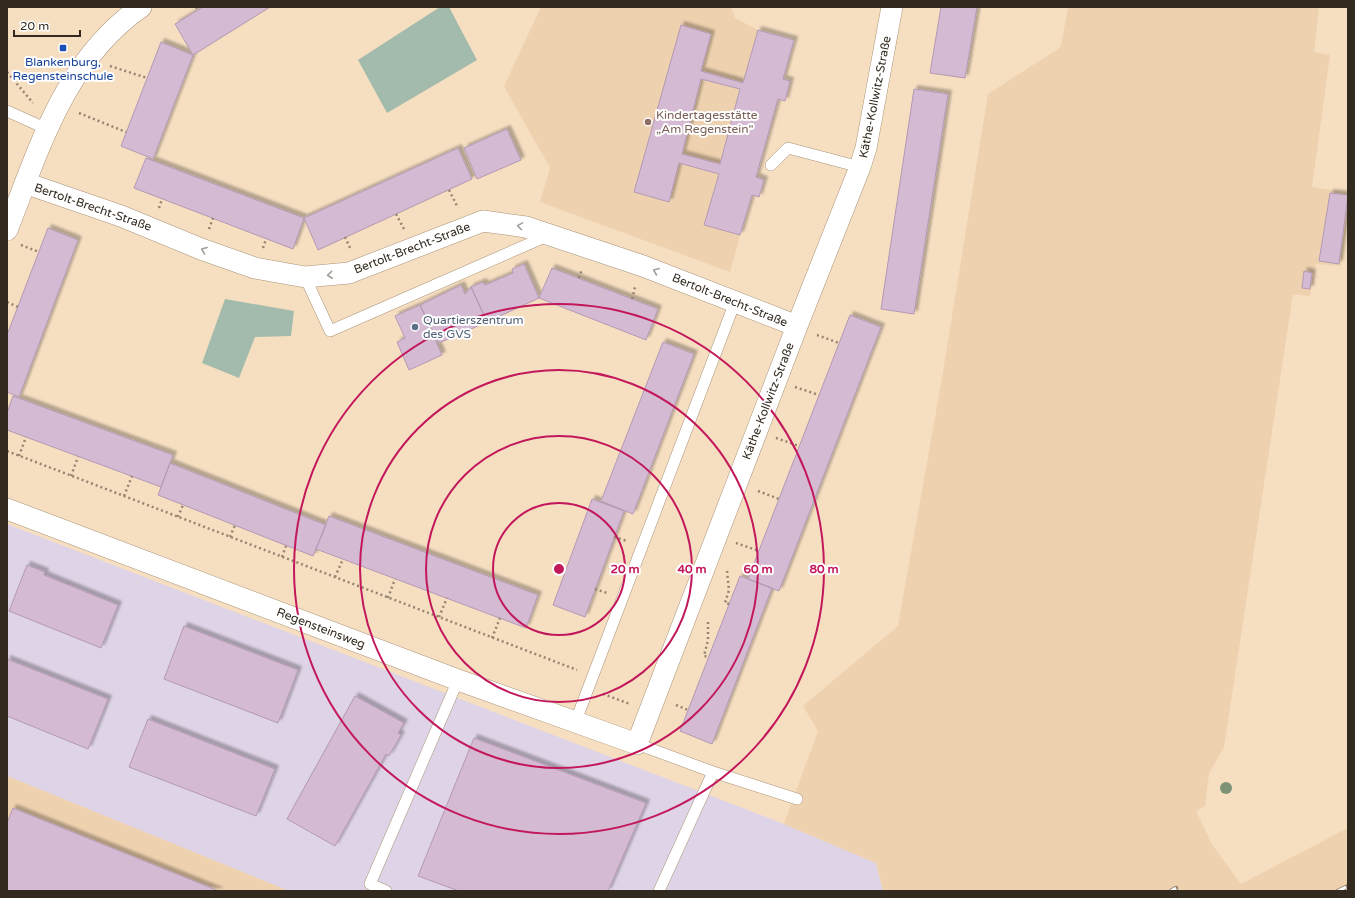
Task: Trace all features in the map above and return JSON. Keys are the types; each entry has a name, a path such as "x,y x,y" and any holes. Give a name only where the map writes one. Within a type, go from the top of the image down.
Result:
{"street":[{"path":"7,230 53,116 74,77 112,31 141,7"},
{"name":"Käthe-Kollwitz-Straße","path":"637,744 797,326 860,167 866,148 892,7"},
{"name":"Bertolt-Brecht-Straße","path":"25,184 121,216 201,249 256,268 305,277 349,273 483,220 526,227 643,266 797,326"},
{"name":"Regensteinsweg","path":"7,509 458,680 637,744"}],"lane":[{"path":"7,111 53,116"},
{"path":"771,165 788,148 860,167"},
{"path":"305,277 330,331 550,235"},
{"path":"575,723 735,302"},
{"path":"386,891 370,884 458,680"},
{"path":"637,744 713,772 797,799"},
{"path":"659,891 713,772"}],"path":[{"path":"94,51 108,65 147,78"},
{"path":"7,72 34,105 53,116 126,132"},
{"path":"579,278 582,267"},
{"path":"632,298 635,288"},
{"path":"7,302 18,306"},
{"path":"829,339 839,343"},
{"path":"809,392 818,395"},
{"path":"19,456 26,437"},
{"path":"790,442 799,446"},
{"path":"7,451 593,676"},
{"path":"71,476 78,457"},
{"path":"124,496 132,476"},
{"path":"769,495 779,499"},
{"path":"178,517 183,505"},
{"path":"230,537 235,525"},
{"path":"282,557 286,546"},
{"path":"750,547 759,551"},
{"path":"336,577 343,559"},
{"path":"388,598 395,579"},
{"path":"439,617 447,598"},
{"path":"492,638 500,618"},
{"path":"588,689 650,711"}],"shaded area":[{"name":"Kindertagesstätte „Am Regenstein\"","path":"541,7 731,7 735,18 758,30 794,40 783,79 790,81 785,101 778,99 756,177 764,180 759,197 751,195 730,272 540,202 550,168 504,86"},
{"path":"1068,7 1319,7 1314,52 1330,55 1312,187 1348,193 1348,216 1341,266 1316,264 1310,296 1293,294 1224,747 1209,773 1205,806 1196,811 1213,846 1241,884 1348,828 1348,891 883,891 876,863 784,824 818,731 803,706 898,626 942,378 988,94 1061,47"},
{"path":"7,524 784,824 876,863 883,891 289,891 7,776"},
{"path":"7,776 289,891 7,891"}],"green space":[{"path":"440,7 449,7 477,60 387,113 358,60"},
{"path":"225,299 294,311 291,336 255,337 239,378 202,363"}],"building":[{"path":"203,7 270,7 193,55 175,24"},
{"path":"941,7 977,7 965,78 930,73"},
{"path":"681,25 711,34 701,71 743,83 758,30 794,40 783,79 790,81 785,101 778,99 756,177 764,180 759,197 752,195 740,235 704,225 719,174 679,163 669,202 634,192","holes":["701,79 740,89 720,164 682,154"]},
{"path":"161,42 193,55 153,159 121,146"},
{"path":"914,89 948,94 914,314 881,309"},
{"path":"507,129 521,160 477,179 464,148"},
{"path":"458,148 472,179 318,250 304,218"},
{"path":"146,158 304,218 293,249 134,188"},
{"path":"1330,193 1348,195 1339,264 1319,261"},
{"path":"48,228 78,240 19,397 7,392 7,335"},
{"path":"524,264 539,298 487,322 471,287 483,282 485,285 513,273 512,269"},
{"path":"552,268 658,309 646,340 539,298"},
{"path":"1304,271 1312,273 1310,289 1302,288"},
{"path":"461,285 465,294 471,287 487,322 439,343 420,305"},
{"name":"Quartierszentrum des GVS","path":"420,305 442,355 409,370 397,342 405,338 395,316"},
{"path":"850,315 881,327 779,591 748,579"},
{"path":"663,342 694,354 633,514 601,501"},
{"path":"13,396 173,455 161,487 7,430 7,413"},
{"path":"170,463 326,525 313,556 158,495"},
{"path":"592,499 624,511 585,617 553,605"},
{"path":"329,516 538,595 526,628 316,549"},
{"path":"27,565 45,572 44,575 118,605 101,648 9,611"},
{"path":"740,576 772,588 712,744 680,731"},
{"path":"184,626 298,670 278,723 164,679"},
{"path":"7,659 108,699 88,749 7,716"},
{"path":"355,696 404,723 398,733 401,735 389,756 386,754 335,846 287,819"},
{"path":"148,719 275,769 256,816 129,767"},
{"path":"474,738 646,803 608,891 459,891 418,876"},
{"path":"13,808 219,891 7,891 7,823"}],"railway":[{"path":"1338,891 1348,886"},
{"path":"1171,891 1176,888"}],"place":[{"name":"Blankenburg, Regensteinschule","path":"63,48"},
{"name":"Kindertagesstätte „Am Regenstein\"","path":"648,122"},
{"name":"Quartierszentrum des GVS","path":"415,327"}]}
